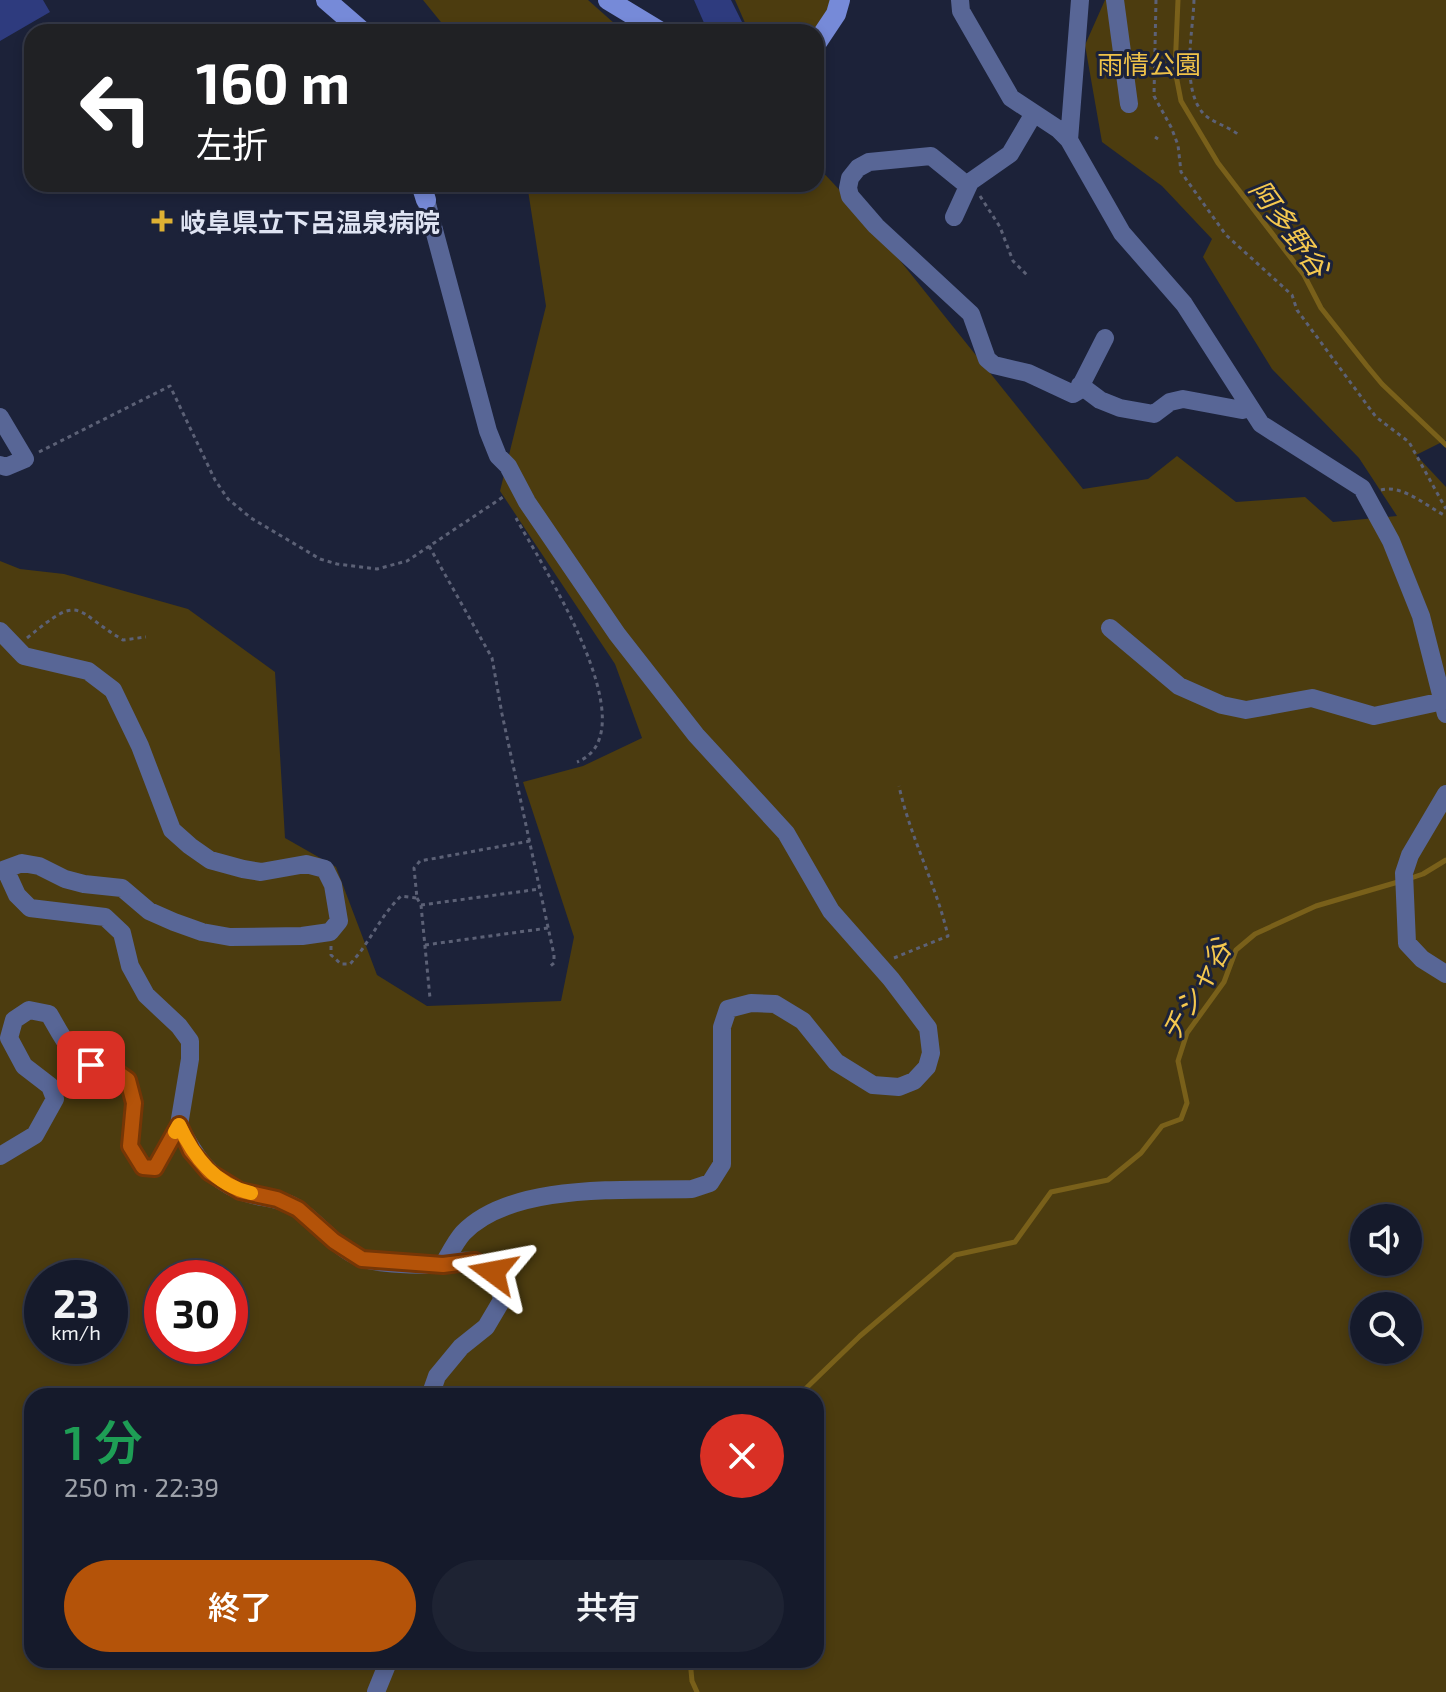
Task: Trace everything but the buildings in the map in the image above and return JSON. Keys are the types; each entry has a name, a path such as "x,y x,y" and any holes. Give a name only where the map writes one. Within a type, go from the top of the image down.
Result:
{"street":[{"path":"326,0 354,24"},
{"path":"824,32 836,14 840,0"},
{"path":"960,0 961,11 1011,98 1058,129 1069,140 1122,233 1184,304 1261,424 1362,488 1391,541 1421,616 1444,708 1374,716 1312,698 1246,710 1222,705 1179,686 1110,628"},
{"path":"1069,140 1080,0"},
{"path":"1115,0 1129,104"},
{"path":"610,1 648,24"},
{"path":"954,217 968,186 1010,154 1033,115"},
{"path":"968,186 931,156 869,162 858,168 850,178 848,188 850,196 876,226 971,314 987,359 994,365 1028,373 1073,394 1078,391 1105,338"},
{"path":"424,192 488,431 498,456 508,466 527,502 617,634 696,735 786,833 825,902 928,1028 931,1053 927,1067 914,1081 899,1087 873,1085 836,1062 803,1021 775,1004 751,1003 728,1009 722,1027 722,1164 710,1183 692,1189 551,1194 512,1205 488,1216 463,1234 443,1265"},
{"path":"1080,385 1100,400 1120,408 1154,414 1170,402 1183,399 1242,410 1250,408"},
{"path":"0,417 25,459 6,467 0,465"},
{"path":"0,631 16,649 32,659 88,671 113,690 140,746 172,830 190,846 210,860 243,869 261,872 306,864 325,869 333,885 339,921 330,932 302,936 230,937 202,932 149,911 122,888 84,884 65,879 39,866 22,863 3,871 17,895 30,908 105,917 122,933 130,966 146,995 179,1026 190,1041 190,1059 179,1125 155,1168 143,1167 130,1146 134,1103 128,1080 114,1070 91,1065 73,1054 49,1014 29,1010 14,1020 9,1038 24,1066 50,1086 55,1099 35,1135 0,1156"},
{"path":"1446,794 1410,855 1404,881 1407,943 1422,959 1446,974"},
{"path":"179,1125 191,1151 209,1172 240,1191 277,1199 298,1209 334,1241 362,1259 443,1265 475,1261 498,1278 502,1300 486,1327 461,1347 437,1376 433,1388"},
{"path":"376,1692 386,1668"}],"path":[{"path":"1156,0 1154,96 1174,136 1181,172 1241,250 1292,295 1297,310 1376,417 1409,442 1446,509"},
{"path":"1194,0 1190,87 1204,115 1229,126 1239,135"},
{"path":"968,186 987,205 1000,227 1009,254 1029,277"},
{"path":"25,459 170,386 215,480 228,499 251,518 320,559 377,569 390,566 407,561 506,495 511,506"},
{"path":"1366,496 1394,489 1446,516"},
{"path":"516,517 579,636 601,699 603,722 600,742 591,754 577,762"},
{"path":"429,546 492,658 554,955 554,963 548,968"},
{"path":"16,649 53,619 70,610 86,613 123,640 146,637"},
{"path":"878,965 948,936 940,901 903,807 899,786"},
{"path":"430,998 421,905 417,898 414,868 420,861 530,841"},
{"path":"421,905 540,889"},
{"path":"330,932 331,955 341,964 350,964 387,910 401,896 417,898"},
{"path":"425,945 548,927"}],"green space":[{"path":"423,0 588,0 615,24 442,24"},
{"path":"735,0 831,0 820,24 746,24"},
{"name":"雨情公園","path":"1105,0 1446,0 1446,440 1416,455 1446,487 1446,1692 0,1692 0,561 20,569 64,574 188,609 275,672 285,838 336,867 377,975 427,1006 561,1001 574,937 523,782 583,766 642,738 615,664 500,491 546,306 528,192 824,192 824,173 866,218 1083,489 1148,479 1177,456 1236,502 1305,497 1333,522 1397,516 1359,458 1272,369 1203,257 1212,239 1162,186 1102,142 1085,45"}],"waterway":[{"name":"阿多野谷","path":"1178,0 1175,70 1181,101 1218,163 1304,275 1321,308 1367,366 1446,445"},
{"name":"チシャ谷","path":"1408,879 1446,860"},
{"name":"チシャ谷","path":"806,1388 860,1336 955,1255 1015,1242 1051,1192 1108,1180 1141,1153 1162,1126 1181,1119 1187,1103 1178,1061 1187,1033 1224,982 1236,950 1255,934 1316,906 1398,882"},
{"name":"チシャ谷","path":"691,1668 697,1692"}],"slow traffic":[{"path":"175,1132 179,1125 191,1151 209,1172 240,1191 251,1193"}],"place":[{"name":"岐阜県立下呂温泉病院","path":"162,221"}],"route":[{"path":"91,1065 114,1070 128,1080 134,1103 130,1146 143,1167 155,1168 179,1125 191,1151 209,1172 240,1191 277,1199 298,1209 334,1241 362,1259 443,1265 475,1261 493,1272"}]}
